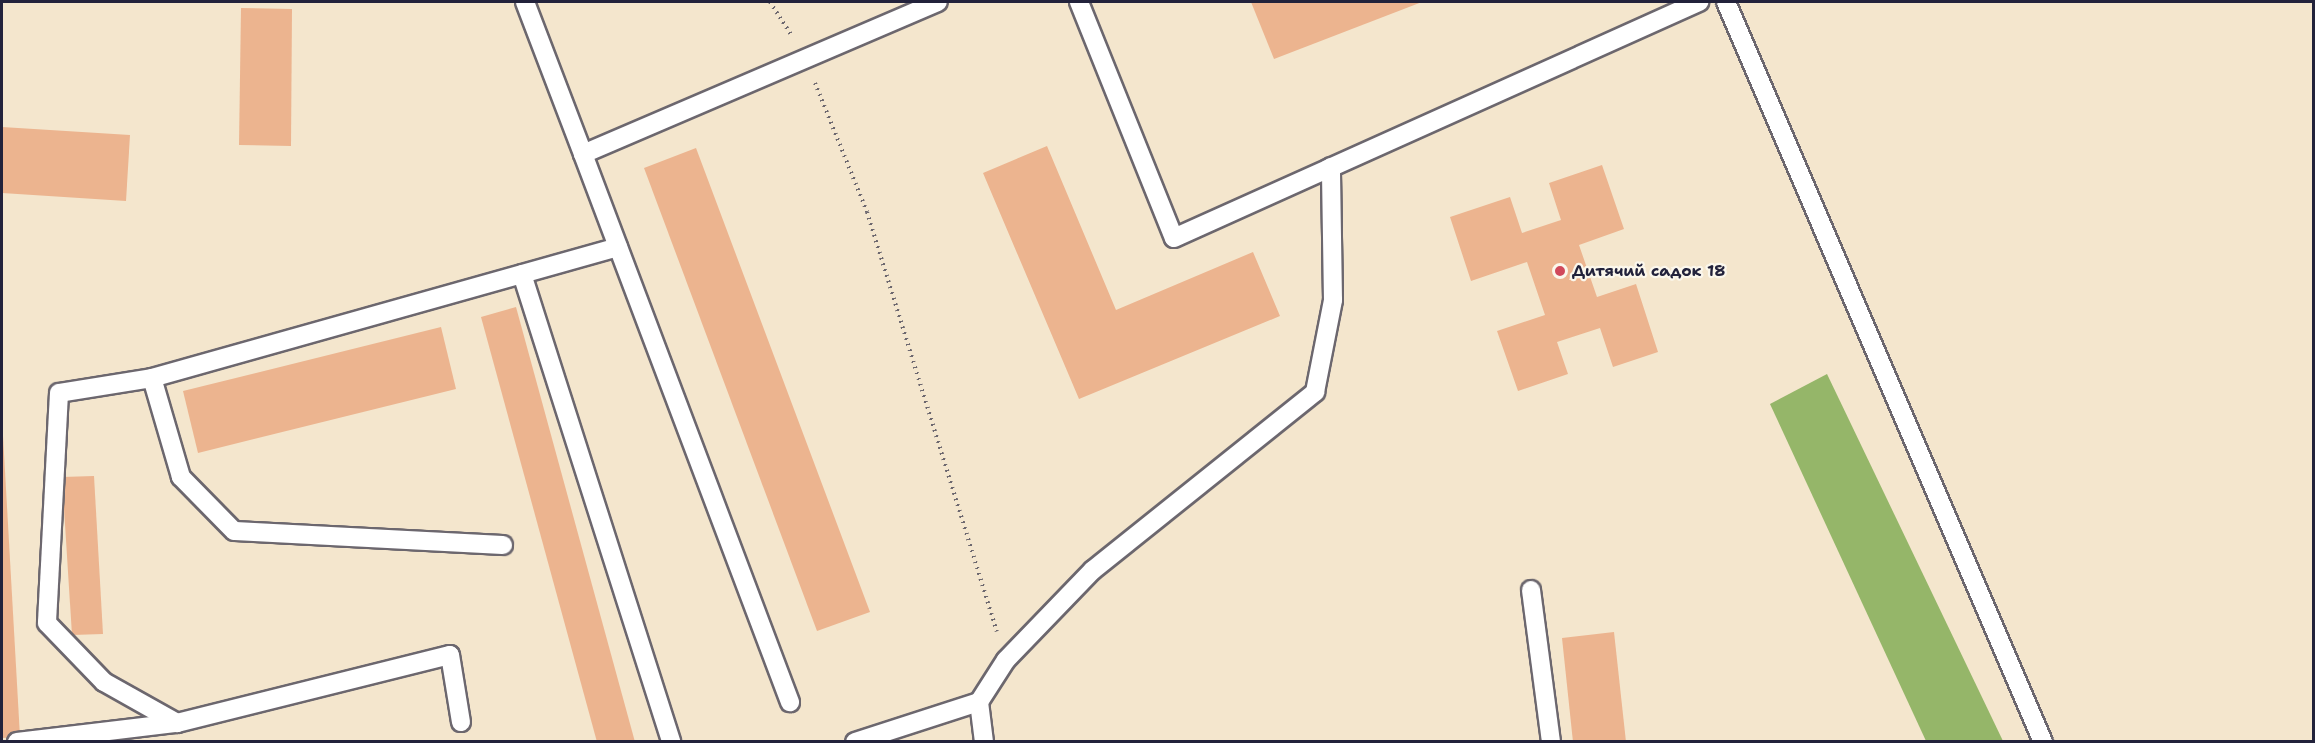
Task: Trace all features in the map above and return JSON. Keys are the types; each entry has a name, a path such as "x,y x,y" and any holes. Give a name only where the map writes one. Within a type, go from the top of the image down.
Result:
{"lane":[{"path":"525,2 790,702"},
{"path":"583,154 938,2"},
{"path":"1079,2 1174,238 1699,2"},
{"path":"1726,2 2043,741"},
{"path":"855,741 979,702 1006,660 1093,570 1315,392 1333,300 1331,167"},
{"path":"177,723 104,682 47,623 59,393 152,378 618,247"},
{"path":"522,274 671,741"},
{"path":"152,378 181,477 234,531 503,544"},
{"path":"1532,590 1551,741"},
{"path":"17,741 177,723 450,655 460,723"},
{"path":"979,702 984,741"}],"path":[{"path":"770,2 806,58 867,212 1006,660"}],"green space":[{"path":"1827,374 2003,741 1926,741 1770,404"}],"building":[{"path":"1251,2 1422,2 1274,59"},
{"path":"241,8 292,9 291,146 239,145"},
{"path":"2,127 130,135 126,201 2,193"},
{"path":"1047,146 1116,310 1253,252 1280,316 1079,399 983,173"},
{"path":"696,148 870,612 817,631 644,168"},
{"path":"1602,165 1624,229 1579,245 1597,297 1636,284 1658,352 1613,367 1600,328 1557,342 1568,374 1518,391 1497,331 1545,315 1527,262 1471,281 1450,217 1510,197 1522,233 1561,220 1549,183"},
{"path":"516,307 635,742 597,742 481,317"},
{"path":"441,327 456,389 198,453 183,391"},
{"path":"2,418 20,737 2,738"},
{"path":"94,476 103,634 72,635 62,477"},
{"path":"1614,632 1626,742 1573,742 1562,638"}],"place":[{"name":"Дитячий садок 18","path":"1560,271"}]}
